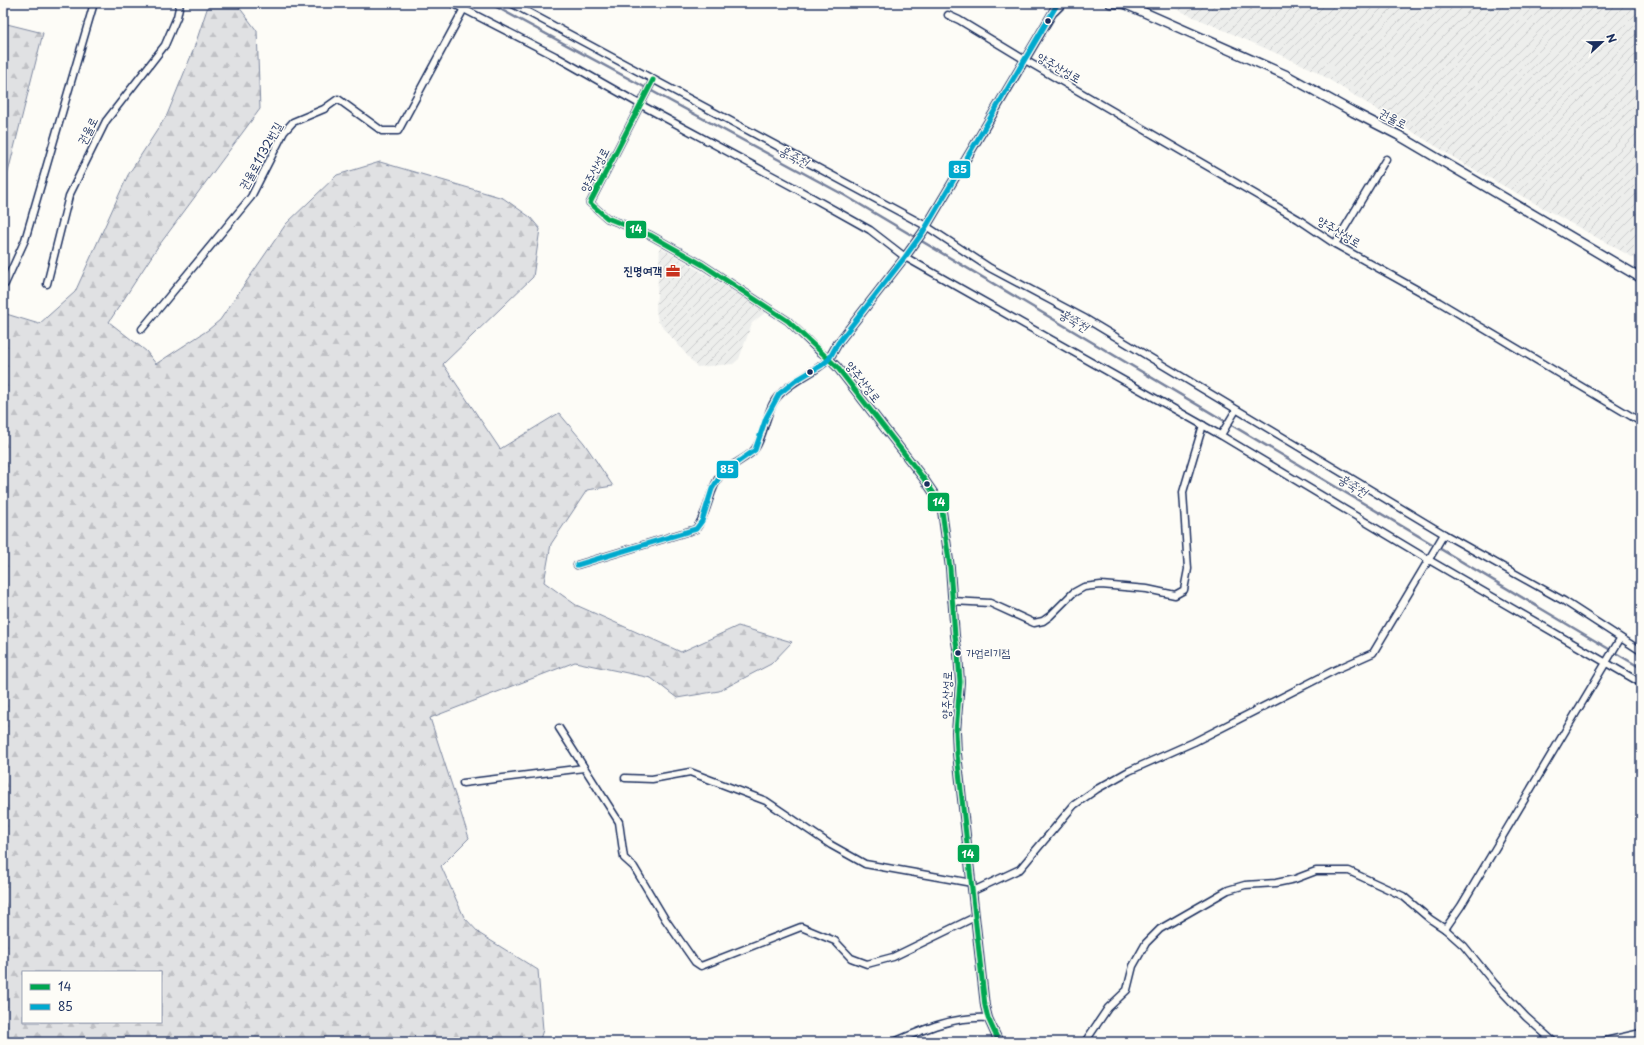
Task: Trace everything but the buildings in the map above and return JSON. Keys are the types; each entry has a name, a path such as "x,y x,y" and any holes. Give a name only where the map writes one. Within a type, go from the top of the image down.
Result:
{"main road":[{"path":"1055,6 1062,3"},
{"path":"1110,3 1124,4"},
{"name":"권율로","path":"1124,4 1286,74 1353,112 1398,135 1641,278"}],"street":[{"path":"5,284 25,240 94,3"},
{"name":"권율로","path":"47,284 69,196 106,120 164,45 177,17 180,3"},
{"path":"452,3 465,6 641,105 870,230 906,257 1221,435 1429,560 1641,683"},
{"path":"511,3 924,229 990,268 1086,319 1444,534 1564,601 1620,639 1641,651"},
{"name":"권율로1132번길","path":"142,329 251,197 284,132 293,122 324,109 338,99 382,131 398,131 465,6"},
{"name":"양주산성로","path":"577,565 696,529 702,521 712,489 722,473 755,450 766,418 779,394 829,359 838,343 906,257 1025,60 1055,6"},
{"path":"948,15 959,20 1025,60"},
{"name":"양주산성로","path":"1025,60 1298,219 1335,244 1439,302 1641,422"},
{"path":"641,105 653,80"},
{"name":"양주산성로","path":"641,105 590,202 607,218 650,235 703,265 788,321 837,367 904,452 937,498 942,511 950,568 960,682 956,732 957,754 985,1006 988,1018 999,1042"},
{"path":"1335,244 1386,159"},
{"path":"1221,435 1236,410"},
{"path":"952,601 990,603 1034,623 1050,616 1073,593 1084,587 1101,585 1147,589 1175,595 1184,590 1188,569 1183,492 1203,425"},
{"path":"973,891 1020,869 1074,805 1097,789 1129,771 1194,742 1335,670 1373,653 1444,534"},
{"path":"1445,929 1461,906 1620,639"},
{"path":"559,728 584,768 590,774 619,822 624,858 634,867 665,919 695,962 701,966 801,927 835,941 851,958 868,964 893,957 975,918"},
{"path":"463,783 584,768"},
{"path":"625,778 652,779 690,772 766,801 831,846 865,864 972,883"},
{"path":"1086,1042 1108,1008 1127,990 1133,966 1146,943 1160,929 1228,890 1245,885 1295,880 1316,871 1350,871 1403,896 1464,946 1494,983 1526,1017 1554,1042"},
{"path":"894,1042 930,1027 972,1017 988,1018"},
{"path":"1601,1042 1641,1033"}],"shaded area":[{"path":"1162,3 1641,3 1641,262 1466,165 1312,69"},
{"path":"660,247 767,311 752,323 739,359 733,364 697,367 658,321 656,310"}],"green space":[{"path":"209,3 236,3 257,31 260,109 157,248 109,322 146,351 156,364 208,330 220,320 286,224 337,175 380,162 503,198 530,217 540,229 533,277 443,364 500,449 559,413 584,443 613,486 587,490 551,544 544,582 576,605 681,652 738,626 792,642 771,664 719,691 677,698 651,678 575,662 430,718 469,838 441,866 464,917 480,934 538,970 543,1030 539,1042 3,1042 3,313 39,324 75,292 128,175 167,115 193,51"},
{"path":"3,23 43,33 3,192"}],"waterway":[{"name":"홍죽천","path":"489,3 844,195 1641,668"}],"transit line":[{"name":"85","path":"577,565 696,529 702,521 712,489 722,473 755,450 766,418 779,394 795,381 822,365 829,359 838,343 923,232 1058,3"},
{"name":"14","path":"653,80 590,203 607,218 650,235 703,265 788,321 837,367 924,479 937,498 942,511 950,568 960,682 956,732 957,754 985,1006 988,1018 999,1042"}],"place":[{"name":"진명여객","path":"673,271"},
{"name":"가업리기점","path":"958,653"}]}
